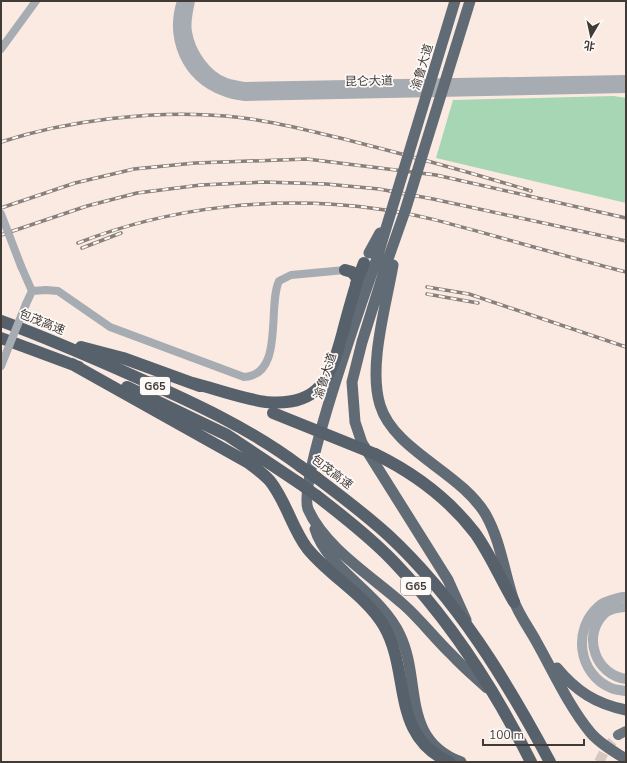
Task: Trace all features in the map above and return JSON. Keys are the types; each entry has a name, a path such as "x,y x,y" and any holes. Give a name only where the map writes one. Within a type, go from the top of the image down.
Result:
{"highway":[{"name":"渝鲁大道","path":"308,508 309,486 314,459 329,403 378,260 455,1"},
{"path":"355,287 378,260 405,211 470,1"},
{"path":"345,270 378,260"},
{"path":"378,260 376,389 381,408 397,433 460,485 481,508 495,534 514,602"},
{"path":"378,260 362,342 352,382 355,422 362,442 448,580 470,629"},
{"path":"193,383 265,402 284,403 298,401 312,393 322,385 335,361 358,279 355,275 345,270"},
{"name":"包茂高速","path":"1,321 49,339 227,420 278,449 317,478 388,536 427,576 470,629 497,669 550,762"},
{"name":"G65","path":"1,338 72,364 176,409 227,435 299,483 356,526 387,555 426,598 459,641 494,694 531,762"},
{"path":"49,339 123,358 193,383 375,454 408,471 453,509 481,543 571,703 591,733 614,752 626,759"},
{"path":"72,364 247,462 266,477 277,491 306,546 322,566 374,612 383,624 394,646 398,660 405,705 412,727 425,746 440,758 449,762"},
{"path":"308,508 322,532 337,549 405,606 452,656 494,694"},
{"path":"308,508 316,534 326,551 376,600 399,633 406,650 417,716 422,728 436,748 461,762"},
{"path":"541,650 566,679 583,694 614,708 626,710"}],"street":[{"path":"1,49 36,1"},
{"name":"昆仑大道","path":"182,1 178,21 178,33 183,54 193,70 209,83 224,91 245,96 626,88"},
{"path":"190,1 186,31 192,49 200,63 211,74 225,83 244,88 626,80"},
{"path":"1,214 32,291 1,366"},
{"path":"32,291 58,291 110,326 244,377 252,377 262,368 271,346 275,293 279,281 291,275 345,270"},
{"path":"626,597 600,605 586,621 581,642 584,662 596,679 611,689 626,691"},
{"path":"626,607 617,608 603,614 595,627 593,645 596,660 603,669 613,676 626,679"}],"green space":[{"path":"614,96 626,98 626,203 436,158 453,100"}],"tunnel":[{"path":"599,762 605,750 618,735"}],"railway":[{"path":"1,142 54,128 112,118 170,114 240,117 270,122 344,139 531,191"},
{"path":"1,208 75,183 134,169 195,163 307,159 436,175 626,218"},
{"path":"1,235 87,206 137,193 201,185 264,182 326,184 379,189 433,199 626,241"},
{"path":"78,243 114,230 150,220 188,212 264,204 302,203 340,205 393,211 423,217 626,272"},
{"path":"82,248 121,233"},
{"path":"427,287 469,294 626,347"},
{"path":"427,294 478,303"}]}
